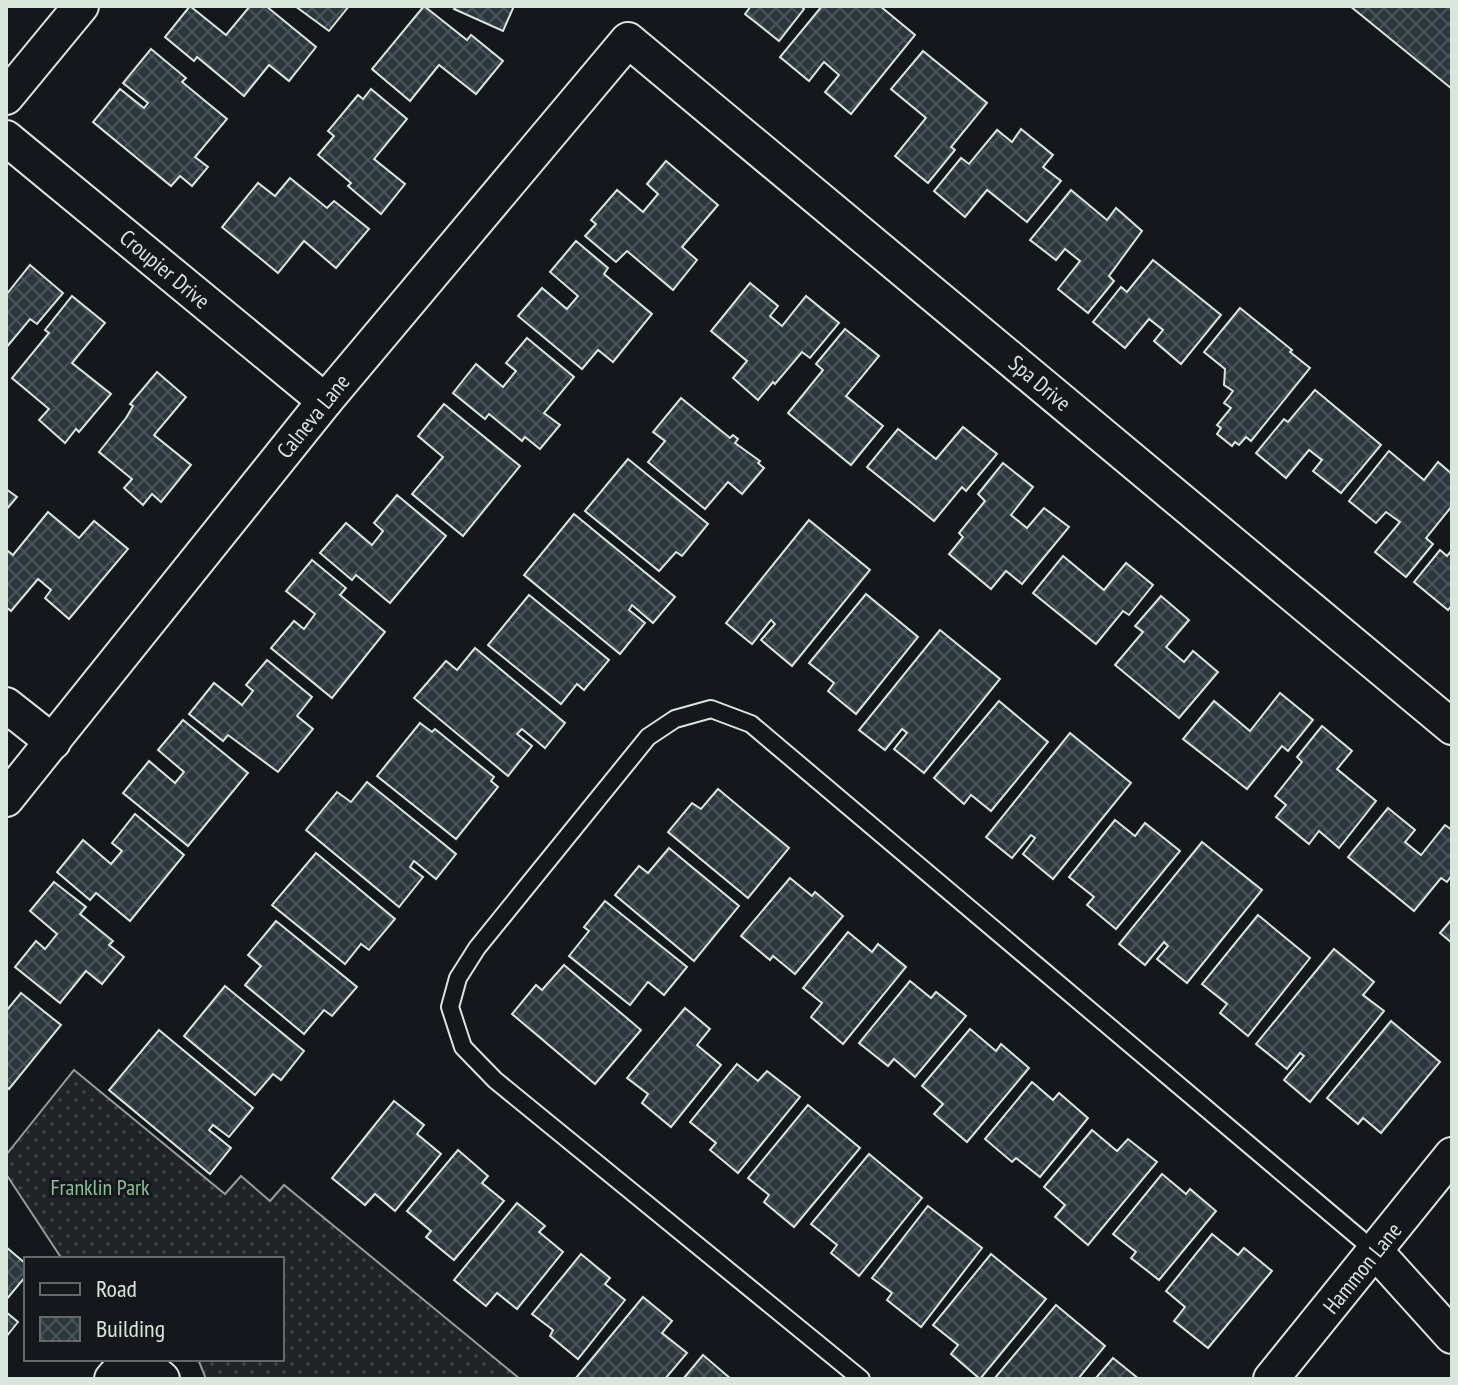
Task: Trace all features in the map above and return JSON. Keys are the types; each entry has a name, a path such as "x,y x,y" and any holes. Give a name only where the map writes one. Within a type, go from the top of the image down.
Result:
{"street":[{"path":"6,97 81,6"},
{"name":"Calneva Lane","path":"6,799 325,401 628,40"},
{"name":"Spa Drive","path":"628,40 1452,727"},
{"name":"Croupier Drive","path":"6,138 325,401"},
{"path":"6,705 53,742"},
{"name":"Hammon Lane","path":"1271,1379 1452,1155"},
{"path":"1376,1252 1452,1336"},
{"path":"112,1379 127,1361"},
{"path":"140,1361 162,1379"}],"lane":[{"path":"861,1379 495,1080 463,1047 450,1007 458,978 477,948 648,737 675,719 711,709 751,724 1376,1252"}],"green space":[{"name":"Franklin Park","path":"74,1070 225,1194 241,1176 270,1201 284,1185 520,1379 206,1379 199,1361 284,1361 284,1257 61,1257 6,1174 6,1155"}],"building":[{"path":"190,6 226,35 250,6 266,6 316,47 289,81 269,65 244,96 197,57 194,61 165,37"},
{"path":"295,6 349,6 329,31"},
{"path":"424,6 467,40 471,35 503,61 476,94 439,65 410,101 372,69"},
{"path":"456,6 514,6 503,31 454,9"},
{"path":"751,6 801,6 804,9 779,41 745,14"},
{"path":"822,6 880,6 915,35 851,114 825,92 839,75 824,62 809,81 780,57"},
{"path":"1350,6 1452,6 1452,89"},
{"path":"151,49 186,78 182,82 227,119 195,157 208,167 192,186 180,176 171,186 93,122 120,89 144,108 148,103 123,83"},
{"path":"923,51 987,103 951,147 955,150 928,183 895,156 926,118 891,89"},
{"path":"371,89 407,119 374,159 405,184 381,214 318,155 334,136 328,131 358,95 363,99"},
{"path":"1021,129 1053,155 1043,167 1061,181 1027,222 987,190 965,217 934,191 961,158 969,164 997,130 1012,142"},
{"path":"666,161 718,205 682,247 697,260 673,290 627,251 616,262 585,236 596,224 591,220 617,190 643,212 658,194 647,184"},
{"path":"290,178 327,208 334,201 369,229 336,268 304,241 278,273 222,227 258,183 275,196"},
{"path":"1071,190 1107,220 1116,208 1142,231 1109,276 1114,281 1088,313 1058,289 1080,261 1065,249 1056,260 1030,240"},
{"path":"576,241 608,268 604,274 652,314 613,362 598,350 582,369 518,316 542,288 567,309 578,296 550,272"},
{"path":"1153,260 1221,315 1181,364 1154,341 1163,330 1149,319 1125,348 1093,322 1121,287 1127,292"},
{"path":"30,265 63,293 37,324 30,319 6,348 6,295"},
{"path":"750,283 778,306 770,316 782,326 806,296 839,323 810,358 802,352 758,400 733,378 747,361 711,331"},
{"path":"72,296 105,323 72,363 111,394 79,432 76,429 65,443 39,420 49,409 12,378 49,333 45,330"},
{"path":"1240,308 1310,368 1251,441 1246,437 1239,445 1235,442 1232,446 1217,434 1221,428 1217,425 1231,408 1224,403 1233,391 1224,385 1225,369 1204,352"},
{"path":"845,329 879,356 846,396 883,426 851,465 788,413 823,370 816,364"},
{"path":"527,338 574,377 544,413 560,425 540,449 525,437 522,441 489,414 485,419 453,393 476,364 503,387 516,371 506,363"},
{"path":"157,372 186,397 154,435 191,465 161,502 152,494 143,505 124,488 132,479 99,452 126,418 133,406 130,404"},
{"path":"1315,390 1381,445 1341,493 1313,471 1322,460 1309,450 1286,478 1256,453 1284,419 1288,422"},
{"path":"681,398 730,438 733,435 738,439 735,443 760,461 758,463 764,468 742,494 728,482 705,509 648,462 665,441 653,432"},
{"path":"444,404 520,466 463,536 412,494 443,457 418,436"},
{"path":"963,427 997,454 966,491 962,487 934,521 867,467 898,429 936,459"},
{"path":"1389,451 1424,480 1438,462 1452,474 1452,506 1426,538 1433,544 1406,577 1375,552 1400,522 1386,512 1376,523 1349,501"},
{"path":"628,459 708,524 682,556 676,552 659,571 585,511"},
{"path":"1003,463 1033,487 1011,515 1027,528 1044,508 1069,527 1022,584 1006,571 991,589 949,554 963,537 959,533 985,501 978,494"},
{"path":"6,489 17,497 6,510"},
{"path":"397,495 446,536 390,603 356,575 352,580 320,553 346,523 372,545 383,531 374,523"},
{"path":"48,512 79,538 94,521 128,549 69,619 45,598 51,590 38,579 11,611 6,607 6,553 8,551 13,555"},
{"path":"574,514 675,597 653,623 632,605 629,610 645,623 620,654 524,575"},
{"path":"809,520 870,570 792,666 761,640 775,624 771,620 752,644 726,623"},
{"path":"1440,550 1447,556 1452,550 1452,605 1448,610 1414,582"},
{"path":"1063,556 1104,590 1126,563 1153,585 1129,615 1123,611 1096,644 1033,593"},
{"path":"312,560 346,588 340,595 385,632 332,698 271,648 294,621 304,629 315,614 286,591"},
{"path":"866,594 918,637 856,714 828,691 834,683 809,663"},
{"path":"529,595 609,660 584,690 577,684 561,704 488,645"},
{"path":"1161,596 1189,620 1166,647 1184,662 1193,651 1218,672 1179,718 1115,665 1143,632 1135,626"},
{"path":"940,630 1000,679 924,773 894,749 907,733 902,729 885,750 859,730"},
{"path":"475,648 565,723 545,748 522,729 517,734 532,746 508,776 414,698 446,661 457,670"},
{"path":"267,660 312,697 297,716 313,729 278,772 228,735 223,741 189,714 214,683 242,705 253,691 246,685"},
{"path":"1280,693 1313,720 1288,751 1282,746 1247,789 1183,739 1214,701 1250,731"},
{"path":"999,701 1048,742 991,811 971,795 964,804 934,778"},
{"path":"183,720 248,773 188,846 123,793 149,761 175,783 184,772 158,750"},
{"path":"420,723 432,732 435,729 494,777 491,781 498,787 456,839 377,776"},
{"path":"1322,726 1352,751 1337,769 1376,801 1339,848 1319,831 1309,844 1276,817 1286,805 1275,796 1302,762 1297,757"},
{"path":"1070,733 1131,783 1053,879 1023,854 1035,838 1031,835 1012,858 986,837"},
{"path":"367,782 456,854 436,879 414,861 410,867 423,877 399,907 306,830 337,792 351,802"},
{"path":"718,789 789,848 748,898 668,832 692,803 701,809"},
{"path":"1388,808 1415,830 1405,842 1421,855 1445,825 1452,830 1452,875 1447,882 1441,878 1414,911 1348,857"},
{"path":"135,814 184,855 130,921 96,893 90,900 57,872 83,840 111,864 122,851 112,843"},
{"path":"1115,820 1135,836 1145,823 1180,851 1116,929 1087,905 1094,897 1069,877"},
{"path":"1202,842 1262,890 1187,983 1157,959 1168,946 1164,942 1145,965 1119,944"},
{"path":"669,848 739,906 694,961 615,895 639,866 648,873"},
{"path":"316,853 395,919 369,950 361,944 345,964 272,905"},
{"path":"790,878 812,896 815,892 843,916 795,974 773,956 770,960 741,936"},
{"path":"54,882 86,907 80,914 113,941 109,945 124,957 102,984 86,971 60,1003 15,967 36,941 45,949 57,934 30,911"},
{"path":"605,901 687,967 664,995 648,982 630,1005 569,956 589,931 584,927"},
{"path":"1258,915 1310,958 1248,1036 1220,1013 1227,1004 1202,984"},
{"path":"1452,919 1452,943 1440,933"},
{"path":"276,921 357,987 332,1016 324,1010 304,1034 245,985 261,966 248,955"},
{"path":"848,932 872,952 878,944 906,967 843,1044 811,1017 822,1003 803,988"},
{"path":"1334,949 1374,982 1363,995 1384,1011 1310,1102 1284,1080 1304,1056 1300,1053 1287,1069 1256,1044"},
{"path":"564,965 641,1030 595,1084 512,1014 536,985 542,990"},
{"path":"910,981 931,998 936,992 966,1016 915,1077 894,1059 888,1066 859,1043"},
{"path":"225,986 304,1051 281,1080 273,1074 255,1095 184,1036"},
{"path":"21,993 61,1025 9,1089 6,1086 6,1011"},
{"path":"685,1008 710,1029 697,1045 721,1065 671,1127 642,1103 648,1094 627,1078"},
{"path":"1391,1021 1440,1062 1381,1133 1363,1118 1358,1124 1327,1098"},
{"path":"970,1029 996,1051 1001,1044 1029,1068 967,1142 934,1114 943,1104 922,1086"},
{"path":"159,1030 253,1108 229,1137 213,1125 209,1130 231,1148 210,1174 109,1090"},
{"path":"737,1064 758,1081 767,1071 800,1097 738,1173 710,1150 716,1143 690,1122"},
{"path":"1032,1082 1053,1100 1059,1093 1088,1118 1040,1177 1016,1158 1012,1162 985,1139"},
{"path":"394,1101 424,1125 417,1134 441,1154 395,1211 375,1194 365,1205 332,1178"},
{"path":"808,1105 860,1148 794,1227 764,1202 769,1195 748,1178"},
{"path":"1092,1130 1117,1151 1128,1139 1157,1162 1088,1245 1055,1217 1065,1205 1044,1187"},
{"path":"458,1150 488,1176 482,1183 504,1201 454,1260 426,1237 431,1231 407,1211"},
{"path":"869,1154 922,1198 859,1276 831,1253 837,1245 811,1224"},
{"path":"1162,1174 1186,1194 1190,1189 1216,1211 1159,1280 1131,1258 1136,1252 1113,1234"},
{"path":"517,1203 545,1226 539,1232 563,1252 517,1309 497,1293 486,1306 454,1280"},
{"path":"928,1206 982,1248 921,1327 887,1300 892,1293 872,1278"},
{"path":"1212,1234 1238,1255 1244,1248 1272,1271 1208,1348 1174,1321 1185,1307 1166,1291"},
{"path":"6,1247 24,1262 24,1278 6,1300"},
{"path":"581,1254 610,1278 605,1284 625,1300 578,1359 550,1336 553,1330 532,1314"},
{"path":"991,1254 1046,1299 980,1379 951,1354 958,1345 933,1325"},
{"path":"643,1297 672,1321 662,1333 687,1353 665,1379 575,1379"},
{"path":"1056,1305 1105,1346 1078,1379 994,1379"},
{"path":"6,1312 18,1322 6,1337"},
{"path":"703,1355 731,1379 683,1379"},
{"path":"1113,1358 1139,1379 1095,1379"}]}
